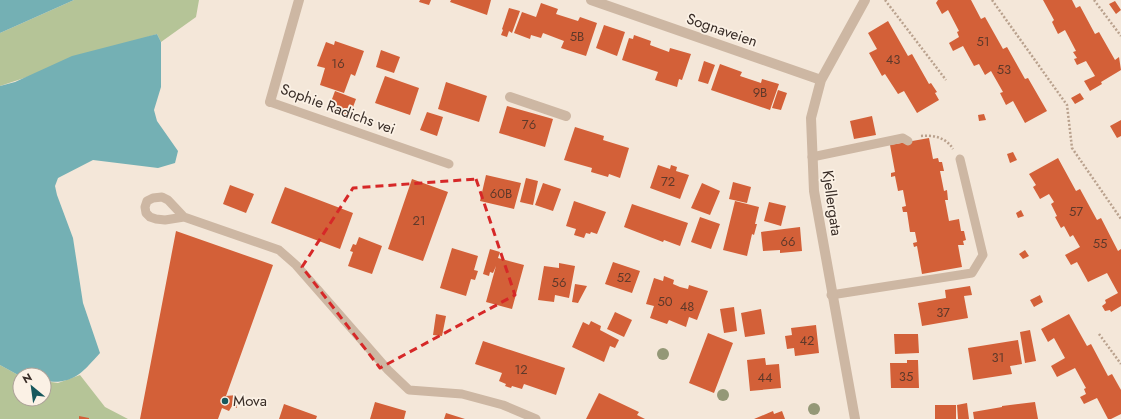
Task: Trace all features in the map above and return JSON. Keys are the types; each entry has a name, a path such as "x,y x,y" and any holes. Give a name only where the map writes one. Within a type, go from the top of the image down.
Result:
{"street":[{"name":"Sophie Radichs vei","path":"270,102 299,0"},
{"name":"Sognaveien","path":"591,0 822,80"},
{"name":"Kjellergata","path":"855,419 831,295 814,191 811,118 822,80 865,0"},
{"path":"510,97 566,116"}],"lane":[{"name":"Sophie Radichs vei","path":"270,102 449,164"},
{"path":"812,157 906,140"},
{"path":"831,295 972,272 983,255 960,159"},
{"path":"184,216 279,250 296,265 388,370 409,390 462,394 503,405 536,419"}],"path":[{"path":"885,0 946,80"},
{"path":"992,0 1067,104 1072,148 1121,219"},
{"path":"1094,0 1121,36"},
{"path":"906,140 932,135 950,144 960,159"},
{"path":"1099,334 1121,364"}],"highlighted area":[{"path":"476,179 515,295 380,368 302,267 353,188"}],"green space":[{"path":"74,0 199,0 196,17 161,42 157,34 0,86 0,33"},
{"path":"0,365 12,372 12,407 52,407 52,382 58,383 80,375 105,407 128,419 0,419"}],"water":[{"path":"0,0 74,0 0,33"},
{"path":"157,34 161,42 161,87 154,110 157,121 178,151 175,163 158,168 93,160 58,178 55,186 57,195 73,238 83,303 100,353 82,372 76,376 70,379 54,382 52,382 52,367 12,367 12,372 0,365 0,86 15,82 72,56"}],"building":[{"path":"420,0 431,0 429,5 419,2"},
{"path":"451,0 491,0 487,15 450,2"},
{"path":"938,0 971,0 981,19 985,17 1003,49 1007,47 1025,79 1028,78 1047,111 1025,123 1013,101 1006,105 1000,93 1003,92 991,71 985,75 979,64 974,66 963,46 953,51 949,43 959,37 957,32 959,31 948,10 942,14 936,3"},
{"path":"1043,0 1072,0 1076,8 1080,6 1095,34 1099,32 1115,60 1119,57 1121,70 1101,82 1102,84 1090,91 1084,81 1095,76 1086,61 1077,65 1074,59 1077,58 1073,52 1076,51 1065,30 1058,34 1052,22 1054,20"},
{"path":"1115,1 1121,10 1116,14 1109,4"},
{"path":"541,3 558,9 556,14 578,21 580,17 597,23 586,56 561,48 564,41 543,33 541,38 531,35 530,39 514,33 522,12 536,17"},
{"path":"509,8 520,11 512,33 509,31 507,37 501,35"},
{"path":"888,21 908,56 912,54 929,84 931,83 937,92 935,93 939,100 917,113 904,91 898,94 885,74 882,76 869,53 877,49 868,33"},
{"path":"604,25 625,32 617,56 596,48"},
{"path":"634,35 651,41 650,45 669,52 670,48 691,54 682,80 679,79 677,87 655,80 658,72 622,60 629,38 633,39"},
{"path":"335,41 364,51 355,76 351,74 344,93 320,85 325,68 317,66 326,42 334,45"},
{"path":"381,50 400,57 394,73 376,67"},
{"path":"704,61 715,65 708,84 698,81"},
{"path":"720,64 742,72 740,76 761,83 762,79 779,84 770,110 711,90"},
{"path":"385,76 419,88 410,115 375,103"},
{"path":"446,82 487,96 479,122 438,109"},
{"path":"778,90 787,93 781,110 772,108"},
{"path":"335,91 356,99 349,118 328,110"},
{"path":"1080,93 1084,99 1075,104 1071,98"},
{"path":"507,106 553,119 545,147 499,133"},
{"path":"427,112 443,117 437,136 420,130"},
{"path":"984,114 986,120 979,121 978,115"},
{"path":"872,116 876,135 854,139 850,121"},
{"path":"1121,120 1121,136 1117,138 1110,126"},
{"path":"575,127 604,136 603,140 629,148 620,178 609,174 608,177 591,172 592,168 564,160"},
{"path":"929,138 933,159 938,158 939,162 942,162 944,171 940,171 944,191 947,190 948,200 945,200 949,221 959,219 961,231 964,231 966,240 963,241 964,245 958,245 962,267 922,274 917,246 914,247 913,243 917,242 915,232 910,232 907,212 903,212 902,207 906,206 903,190 898,191 895,176 891,177 891,173 895,172 890,145"},
{"path":"1013,152 1017,160 1010,163 1007,154"},
{"path":"1058,158 1076,191 1080,189 1097,220 1101,218 1118,251 1121,249 1121,306 1111,312 1110,310 1105,311 1102,306 1106,303 1105,300 1118,293 1107,273 1088,282 1077,262 1071,265 1065,255 1080,247 1073,235 1070,237 1064,226 1061,228 1055,217 1057,216 1051,204 1054,202 1049,194 1040,199 1033,187 1036,185 1029,174"},
{"path":"658,165 670,169 671,165 677,167 676,171 689,175 680,199 650,188"},
{"path":"486,175 521,183 514,209 480,201"},
{"path":"526,178 538,181 533,205 520,202"},
{"path":"412,179 448,192 423,261 388,249"},
{"path":"733,182 751,187 747,203 729,199"},
{"path":"543,183 561,189 553,211 535,205"},
{"path":"702,183 720,191 710,215 691,208"},
{"path":"230,185 254,194 246,213 223,204"},
{"path":"285,187 353,213 340,249 271,223"},
{"path":"574,201 606,212 597,234 591,232 590,234 586,233 584,238 574,235 576,229 566,226"},
{"path":"735,201 759,207 755,224 757,224 754,235 752,234 747,256 723,250"},
{"path":"769,202 786,206 781,226 764,221"},
{"path":"632,204 688,223 680,246 664,240 663,242 624,227"},
{"path":"1021,210 1024,216 1018,218 1016,213"},
{"path":"700,217 720,224 711,249 691,242"},
{"path":"800,227 802,251 780,253 780,250 763,251 761,232"},
{"path":"176,231 273,265 226,396 237,395 237,408 232,406 229,411 222,408 218,419 140,419"},
{"path":"359,237 382,246 372,274 348,266 353,252 350,251 353,244 356,245"},
{"path":"452,248 478,256 474,270 478,271 475,280 471,279 466,296 440,288"},
{"path":"490,249 500,252 498,258 524,265 512,309 486,302 496,266 493,273 490,272 489,276 483,274"},
{"path":"1025,250 1029,256 1023,259 1019,254"},
{"path":"613,262 640,271 632,293 605,284"},
{"path":"559,263 575,266 569,298 555,295 554,302 538,300 544,266 559,268"},
{"path":"664,276 674,280 673,284 680,287 688,289 689,285 708,291 697,320 689,317 686,327 669,320 667,324 650,318 654,306 646,304 654,278 663,281"},
{"path":"575,284 587,286 578,303 572,302"},
{"path":"970,286 972,295 964,296 968,318 922,326 918,303 946,298 945,290"},
{"path":"1040,295 1043,302 1034,307 1030,300"},
{"path":"734,307 737,331 724,333 720,309"},
{"path":"761,309 765,334 745,337 741,313"},
{"path":"615,312 632,320 624,337 607,329"},
{"path":"436,314 446,316 442,336 433,335"},
{"path":"1069,314 1087,346 1091,344 1108,376 1112,374 1121,390 1121,414 1111,419 1108,419 1097,398 1084,404 1080,397 1086,394 1084,389 1086,388 1075,368 1057,377 1051,366 1065,358 1054,338 1048,342 1041,329"},
{"path":"591,321 601,326 600,330 619,340 615,348 610,346 604,362 572,347 583,322 589,325"},
{"path":"816,325 819,353 795,356 794,348 787,349 785,336 792,335 791,328"},
{"path":"1030,330 1036,361 1025,363 1020,332"},
{"path":"708,333 733,343 714,393 689,383"},
{"path":"894,334 918,334 919,353 895,354"},
{"path":"1018,340 1022,364 1010,366 1012,374 973,380 968,348"},
{"path":"483,341 565,368 556,395 524,384 522,389 512,386 511,388 505,386 506,384 499,381 502,373 475,364"},
{"path":"765,358 766,365 779,364 781,388 750,391 747,360"},
{"path":"907,360 918,360 919,388 891,388 890,363 907,363"},
{"path":"599,393 639,412 637,415 645,419 586,419"},
{"path":"375,402 406,411 404,419 370,419"},
{"path":"1035,402 1038,419 974,419 973,412 1002,406"},
{"path":"967,403 969,419 958,419 957,405"},
{"path":"284,404 317,416 316,419 279,419"},
{"path":"935,405 956,405 956,419 935,419"},
{"path":"773,411 774,414 782,411 785,419 754,419"},
{"path":"446,413 465,419 444,419"},
{"path":"79,416 89,418 89,419 79,419"}],"place":[{"name":"Mova","path":"225,401"}]}
